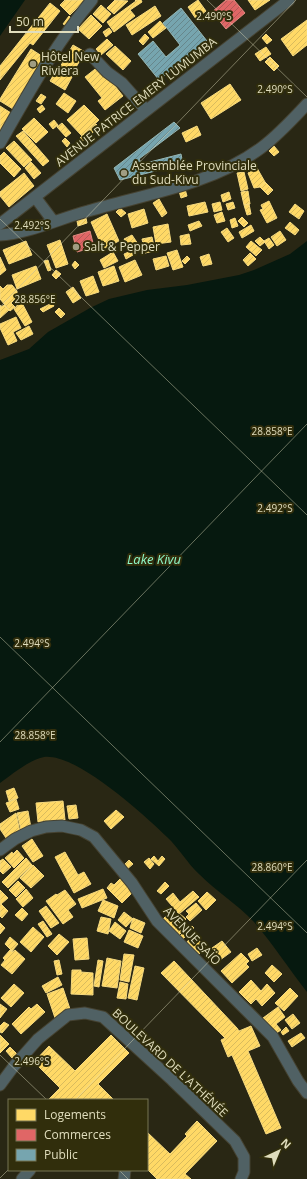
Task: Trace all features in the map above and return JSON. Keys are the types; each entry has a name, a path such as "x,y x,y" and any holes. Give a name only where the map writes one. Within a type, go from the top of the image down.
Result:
{"street":[{"path":"0,143 35,82 78,18 92,0"},
{"name":"AVENUE PATRICE EMERY LUMUMBA","path":"0,224 289,0"},
{"path":"90,54 107,72 122,83 146,110"},
{"path":"0,235 27,230 53,221 179,186 216,174 262,148 307,104"},
{"path":"35,197 53,221"},
{"name":"AVENUE SAÏO","path":"0,850 15,839 46,826 62,826 81,830 94,837 132,883 157,921 273,1037 298,1081 307,1093"},
{"name":"BOULEVARD DE L'ATHÉNÉE","path":"0,1085 14,1066 38,1039 68,1015 85,1013 103,1017 172,1080 235,1141 244,1157 244,1172 241,1179"},
{"path":"22,1179 29,1171"}],"water":[{"path":"0,0 25,0 0,36"},
{"name":"Lake Kivu","path":"307,241 307,992 254,922 241,909 199,874 171,841 156,827 109,787 74,765 58,758 44,757 27,764 0,783 0,360 29,349 48,332 109,299 147,290 187,285 239,275 290,254"}],"building: Logements":[{"path":"65,0 85,0 70,15 60,5"},
{"path":"115,0 128,1 114,14 107,8"},
{"path":"135,0 141,0 142,2 130,10 135,16 114,32 107,22 136,1"},
{"path":"198,0 206,11 196,19 188,7"},
{"path":"248,0 270,0 255,10"},
{"path":"50,3 60,11 33,45 30,43 0,80 0,66"},
{"path":"101,5 111,14 103,23 93,14"},
{"path":"155,6 161,16 132,35 126,25"},
{"path":"91,15 102,26 89,39 78,29"},
{"path":"69,16 72,19 67,26 63,24"},
{"path":"307,20 307,45 293,56 281,39"},
{"path":"160,21 166,28 153,38 148,32"},
{"path":"109,28 112,32 106,37 103,32"},
{"path":"145,34 149,38 143,45 139,41"},
{"path":"266,34 272,40 267,44 262,38"},
{"path":"107,39 113,45 101,55 96,49"},
{"path":"73,45 85,52 72,74 60,67"},
{"path":"115,46 131,61 123,70 106,54"},
{"path":"266,47 271,54 260,61 255,54"},
{"path":"31,49 45,58 13,109 0,101 0,99"},
{"path":"270,57 279,66 274,71 265,62"},
{"path":"99,66 123,96 105,110 98,101 102,98 85,77"},
{"path":"57,69 72,77 65,90 50,81"},
{"path":"230,84 241,100 211,119 201,103"},
{"path":"64,93 76,101 68,113 56,104"},
{"path":"41,94 46,97 41,104 36,101"},
{"path":"42,105 45,109 40,113 37,109"},
{"path":"84,105 99,120 82,136 67,120"},
{"path":"0,106 11,113 0,130"},
{"path":"34,118 48,132 36,143 22,129"},
{"path":"54,120 58,125 53,129 49,124"},
{"path":"62,123 71,133 66,137 57,127"},
{"path":"96,124 99,127 83,141 80,138"},
{"path":"197,126 201,135 186,142 182,133"},
{"path":"23,131 49,161 43,166 16,136"},
{"path":"65,138 70,143 67,147 62,141"},
{"path":"14,141 32,160 24,167 6,148"},
{"path":"274,146 279,152 274,156 269,151"},
{"path":"4,152 21,169 14,177 0,163 0,156"},
{"path":"31,162 41,173 34,179 25,168"},
{"path":"257,168 265,182 260,187 254,188 248,173"},
{"path":"244,172 248,189 241,191 237,173"},
{"path":"24,173 34,186 9,207 0,196 0,192"},
{"path":"265,182 273,190 268,195 260,187"},
{"path":"185,189 187,196 181,198 179,191"},
{"path":"248,191 250,204 244,205 241,192"},
{"path":"229,192 231,199 223,202 221,195"},
{"path":"159,199 167,213 162,217 153,203"},
{"path":"269,201 277,218 267,223 260,210 263,209 261,205"},
{"path":"205,202 208,212 189,216 187,206"},
{"path":"220,202 222,210 214,212 212,204"},
{"path":"233,202 235,208 228,210 226,204"},
{"path":"249,204 251,214 247,215 244,205"},
{"path":"295,204 304,211 299,219 289,212"},
{"path":"120,208 126,213 121,217 116,212"},
{"path":"144,209 148,223 132,228 128,214"},
{"path":"222,212 225,221 217,223 214,215"},
{"path":"107,214 119,241 103,249 91,222"},
{"path":"242,217 248,223 244,227 238,221"},
{"path":"86,218 87,223 78,226 77,221"},
{"path":"235,218 238,226 232,228 230,220"},
{"path":"199,221 202,226 190,231 188,225"},
{"path":"290,222 299,230 295,235 285,228"},
{"path":"168,224 171,242 156,244 153,227"},
{"path":"251,225 254,231 242,238 239,232"},
{"path":"227,228 234,238 228,242 221,232"},
{"path":"280,231 286,240 277,246 271,237"},
{"path":"189,234 191,244 181,245 180,236"},
{"path":"132,235 140,247 132,252 124,239"},
{"path":"152,237 155,251 145,253 142,239"},
{"path":"260,237 265,242 260,246 255,241"},
{"path":"269,238 274,245 269,249 264,241"},
{"path":"60,240 68,264 56,268 47,245"},
{"path":"26,241 32,255 9,264 3,250"},
{"path":"251,241 262,250 256,256 246,247"},
{"path":"177,250 183,267 173,270 167,253"},
{"path":"131,251 133,255 126,259 124,254"},
{"path":"113,252 118,261 104,268 100,260"},
{"path":"250,253 256,259 248,266 243,260"},
{"path":"209,254 212,264 203,266 200,257"},
{"path":"166,256 169,266 156,270 153,259"},
{"path":"187,256 190,259 185,264 182,261"},
{"path":"0,257 6,270 0,275"},
{"path":"48,260 51,270 48,271 44,261"},
{"path":"135,260 142,275 125,282 119,267"},
{"path":"75,261 79,265 75,269 72,265"},
{"path":"36,266 41,279 17,289 12,275"},
{"path":"114,266 119,281 103,286 98,272"},
{"path":"56,270 61,274 56,279 52,275"},
{"path":"93,276 99,292 86,296 80,281"},
{"path":"7,285 12,285 17,291 17,297 11,303 15,307 10,311 0,299 0,286 3,289"},
{"path":"73,287 81,298 73,303 66,292"},
{"path":"21,301 32,322 25,326 14,309"},
{"path":"52,303 54,306 43,312 40,309"},
{"path":"0,305 1,307 4,305 9,310 0,318"},
{"path":"59,308 65,314 61,318 55,312"},
{"path":"16,317 21,328 13,332 17,341 8,345 0,328 0,324"},
{"path":"29,326 33,334 21,340 16,333"},
{"path":"14,788 18,798 9,801 6,791"},
{"path":"16,799 19,809 10,812 6,803"},
{"path":"63,801 65,820 38,822 36,803"},
{"path":"76,805 78,818 69,819 67,806"},
{"path":"116,810 124,817 111,829 104,821"},
{"path":"28,811 31,828 21,830 17,813"},
{"path":"16,813 20,832 8,841 0,829 0,824"},
{"path":"32,839 43,856 33,862 22,846"},
{"path":"17,850 24,858 14,868 5,858"},
{"path":"65,852 78,875 84,872 91,884 74,893 55,857"},
{"path":"154,856 158,861 162,856 165,859 159,866 151,859"},
{"path":"26,858 32,865 8,888 2,882"},
{"path":"149,858 154,864 150,869 144,862"},
{"path":"3,859 11,867 3,874 0,871 0,861"},
{"path":"129,860 133,864 126,870 123,866"},
{"path":"33,865 44,876 31,888 20,878"},
{"path":"122,877 135,890 122,903 107,888 111,883 114,885"},
{"path":"18,881 25,888 16,897 9,890"},
{"path":"165,882 169,886 161,894 157,891"},
{"path":"26,889 33,898 23,907 16,899"},
{"path":"103,889 107,898 82,908 78,899"},
{"path":"0,890 8,898 1,904 8,911 2,918 0,916"},
{"path":"65,890 76,904 68,910 73,917 63,924 46,901"},
{"path":"193,891 199,897 179,914 166,899 173,893 180,902"},
{"path":"207,892 216,900 206,910 198,901"},
{"path":"103,900 118,906 114,918 98,911"},
{"path":"196,903 202,910 190,921 186,917 189,914 186,911"},
{"path":"46,906 59,923 51,928 39,911"},
{"path":"22,908 28,914 22,921 15,915"},
{"path":"124,912 133,919 126,927 118,920"},
{"path":"180,914 186,919 179,926 183,931 178,936 162,920 167,915 173,921"},
{"path":"101,917 111,919 108,934 97,931"},
{"path":"133,918 145,923 141,933 130,928"},
{"path":"43,921 52,934 47,937 38,924"},
{"path":"115,922 126,931 120,939 109,931"},
{"path":"0,923 5,928 0,934"},
{"path":"192,926 194,928 183,939 180,936"},
{"path":"33,927 44,937 31,952 20,942"},
{"path":"129,930 143,936 138,948 124,942"},
{"path":"59,934 69,942 57,955 48,946"},
{"path":"193,935 206,947 199,954 187,942"},
{"path":"10,937 18,944 12,951 5,944"},
{"path":"87,938 89,959 75,960 73,939"},
{"path":"222,941 231,952 220,960 212,948"},
{"path":"257,948 262,955 252,961 248,954"},
{"path":"10,950 12,952 15,950 25,959 12,974 1,965 5,960 3,958"},
{"path":"241,953 249,961 246,964 249,967 232,983 221,971"},
{"path":"124,954 134,955 129,982 120,980"},
{"path":"107,958 121,961 117,988 102,986"},
{"path":"59,960 62,974 57,975 54,961"},
{"path":"98,960 103,961 99,987 94,986"},
{"path":"174,961 239,1031 251,1026 260,1046 248,1051 281,1128 266,1134 232,1055 228,1057 221,1040 225,1038 161,973"},
{"path":"272,965 282,974 274,982 265,973"},
{"path":"135,966 144,968 137,1000 128,998"},
{"path":"72,970 81,970 81,972 93,973 93,995 71,994"},
{"path":"58,977 62,985 46,993 42,986"},
{"path":"251,980 261,991 267,984 275,993 262,1006 256,999 251,1004 239,992"},
{"path":"120,982 128,984 126,999 117,998"},
{"path":"14,984 24,993 11,1007 1,998"},
{"path":"63,988 71,1012 55,1018 47,994"},
{"path":"290,988 298,996 284,1011 275,1003"},
{"path":"0,1004 7,1009 0,1018"},
{"path":"37,1004 45,1012 21,1034 12,1024 29,1007 31,1009"},
{"path":"278,1007 285,1017 276,1024 281,1030 275,1034 263,1018"},
{"path":"293,1014 300,1023 292,1029 285,1020"},
{"path":"4,1022 9,1025 2,1033 0,1032 0,1026"},
{"path":"286,1027 289,1031 283,1035 281,1032"},
{"path":"301,1033 305,1038 292,1047 288,1041"},
{"path":"0,1035 9,1044 0,1053"},
{"path":"111,1035 129,1053 98,1084 113,1099 49,1099 60,1088 34,1062 49,1046 75,1071"},
{"path":"10,1047 17,1054 12,1058 6,1051"},
{"path":"197,1121 217,1141 185,1174 191,1179 157,1179 148,1170 148,1133 170,1154 187,1136 185,1134"}],"building: Commerces":[{"path":"226,0 234,0 245,13 226,29 212,12"},
{"path":"90,231 94,247 77,252 73,236"}],"building: Public":[{"path":"181,8 207,41 159,80 138,54 153,41 166,57 180,45 163,23"},
{"path":"174,122 180,128 139,159 142,164 181,154 183,164 120,180 114,168"}],"place":[{"name":"Hôtel New Riviera","path":"33,64"},
{"name":"Assemblée Provinciale du Sud-Kivu","path":"124,173"},
{"name":"Salt & Pepper","path":"76,247"}]}
